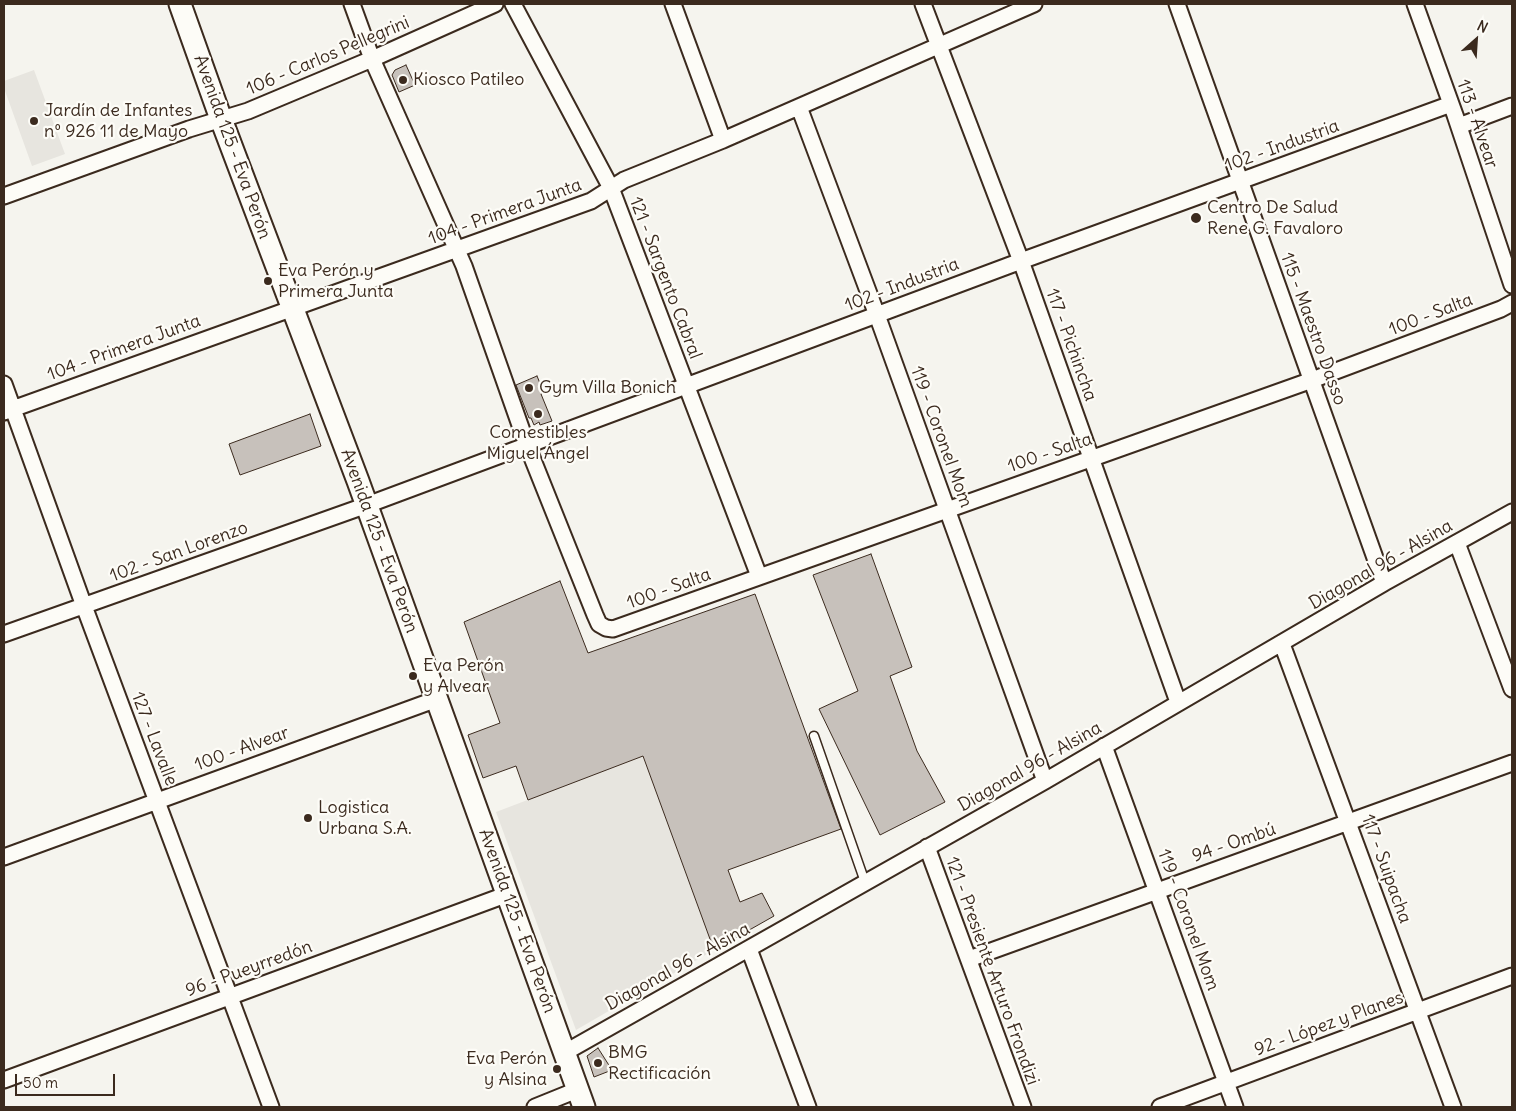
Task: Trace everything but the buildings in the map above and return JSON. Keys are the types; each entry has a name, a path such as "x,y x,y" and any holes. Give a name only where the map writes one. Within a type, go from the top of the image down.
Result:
{"main road":[{"name":"Avenida 125 - Eva Perón","path":"180,4 221,119 367,505 581,1098"}],"street":[{"path":"352,4 372,59 457,249 527,445"},
{"name":"106 - Carlos Pellegrini","path":"4,196 248,111 372,59 495,4"},
{"name":"121 - Sargento Cabral","path":"513,4 611,188 759,576"},
{"path":"673,4 723,140"},
{"name":"117 - Pichincha","path":"924,4 1021,261 1178,702"},
{"name":"104 - Primera Junta","path":"8,410 591,201 624,180 723,140 1034,4"},
{"name":"115 - Maestro Dasso","path":"1177,4 1384,583"},
{"name":"113 - Alvear","path":"1415,4 1459,126 1512,285"},
{"name":"102 - Industria","path":"367,505 1021,261 1451,104"},
{"path":"1459,126 1512,106"},
{"name":"119 - Coronel Mom","path":"799,107 948,509 1045,781"},
{"name":"100 - Salta","path":"527,445 599,624 613,629 1312,380 1501,309 1512,303"},
{"name":"127 - Lavalle","path":"4,384 8,410 84,606 271,1107"},
{"name":"102 - San Lorenzo","path":"4,634 367,505"},
{"name":"Diagonal 96 - Alsina","path":"564,1053 1045,781 1384,583 1512,512"},
{"path":"1457,544 1512,689"},
{"name":"117 - Suipacha","path":"1282,644 1453,1107"},
{"name":"100 - Alvear","path":"4,857 437,699"},
{"name":"119 - Coronel Mom","path":"1104,746 1158,890 1235,1107"},
{"name":"94 - Ombú","path":"969,960 1512,763"},
{"name":"121 - Presiente Arturo Frondizi","path":"927,847 1023,1107"},
{"name":"96 - Pueyrredón","path":"4,1080 508,894"},
{"path":"749,949 808,1107"},
{"name":"92 - López y Planes","path":"1160,1107 1512,976"},
{"path":"535,1107 581,1098"}],"lane":[{"path":"814,736 865,882"}],"shaded area":[{"name":"Jardín de Infantes nº 926 11 de Mayo","path":"34,70 65,154 32,166 4,88 4,81"},
{"path":"643,756 714,950 576,1030 496,812"}],"place":[{"name":"Kiosco Patileo","path":"403,80"},
{"name":"Jardín de Infantes nº 926 11 de Mayo","path":"34,121"},
{"name":"Centro De Salud Rene G. Favaloro","path":"1196,218"},
{"name":"Eva Perón y Primera Junta","path":"268,281"},
{"name":"Gym Villa Bonich","path":"529,388"},
{"name":"Comestibles Miguel Ángel","path":"538,414"},
{"name":"Eva Perón y Alvear","path":"413,676"},
{"name":"Logistica Urbana S.A.","path":"308,818"},
{"name":"BMG Rectificación","path":"598,1063"},
{"name":"Eva Perón y Alsina","path":"557,1069"}]}
